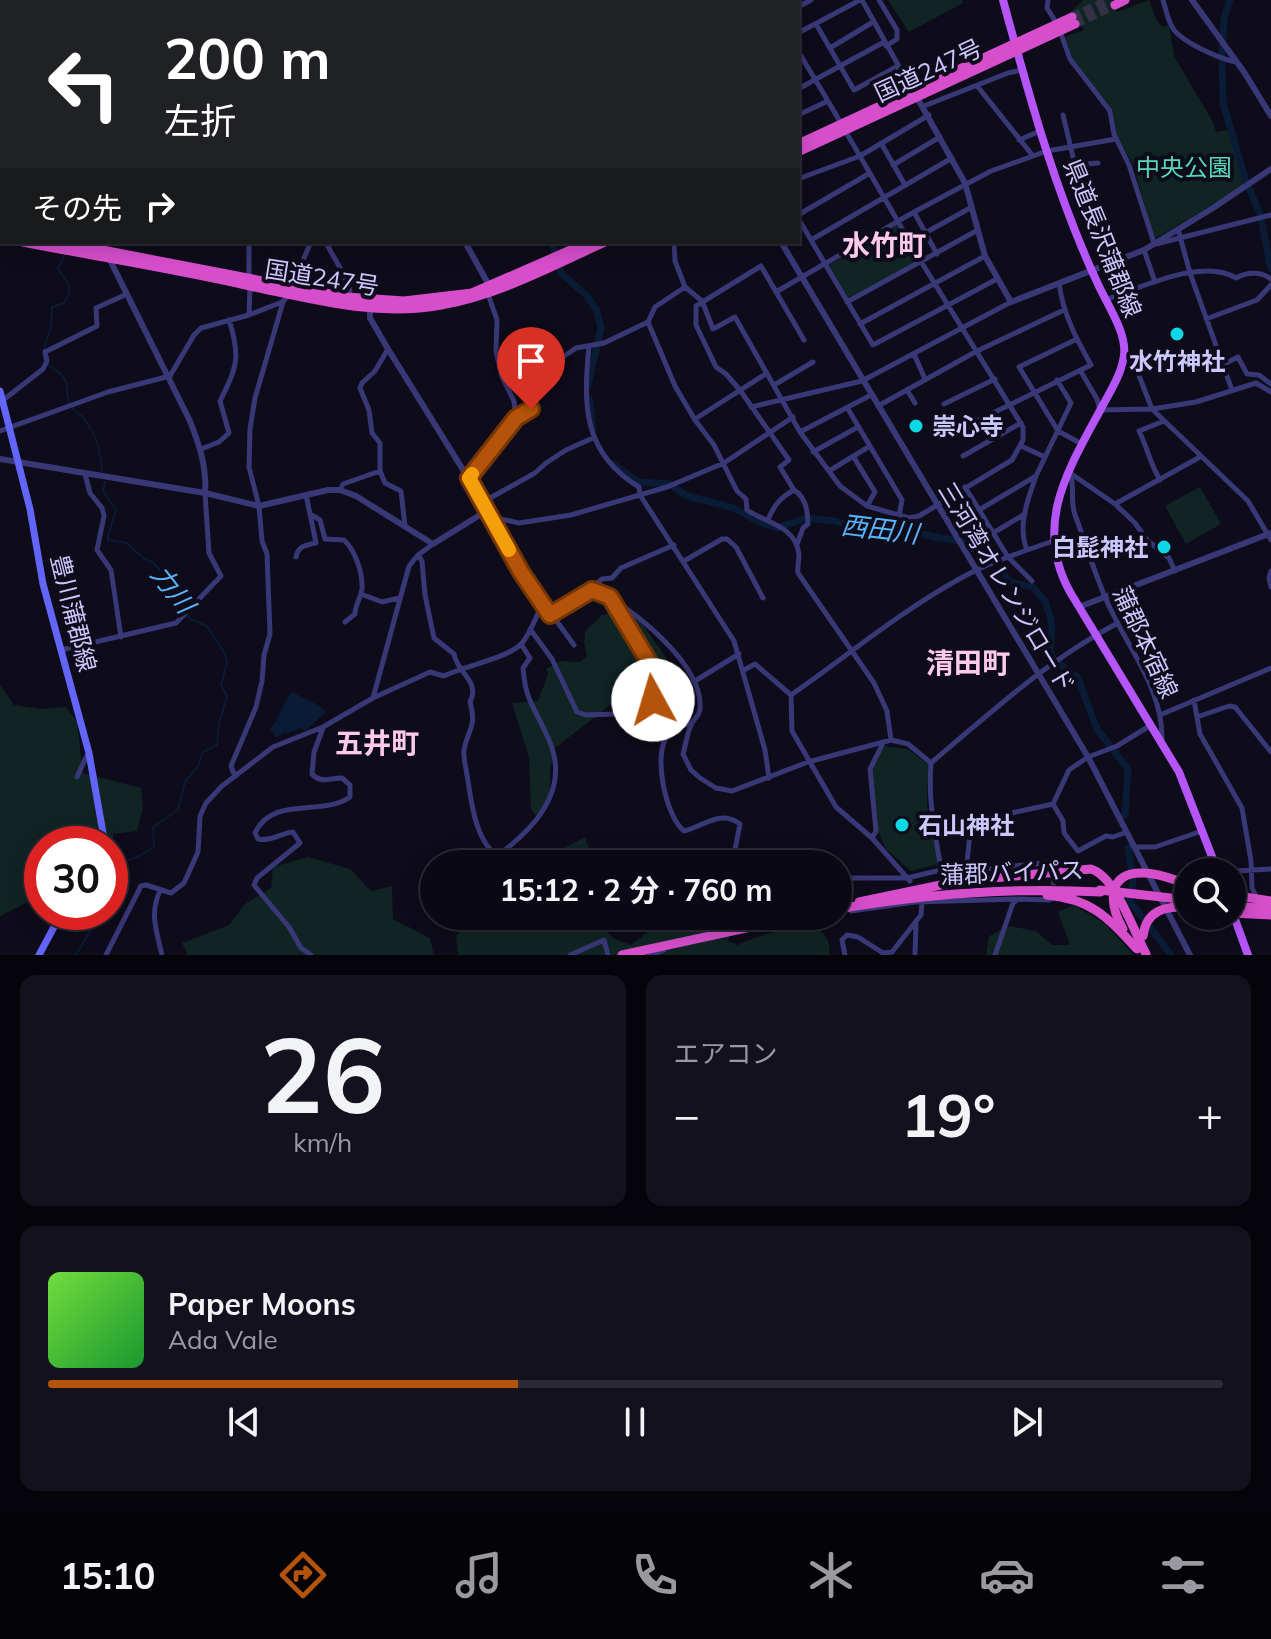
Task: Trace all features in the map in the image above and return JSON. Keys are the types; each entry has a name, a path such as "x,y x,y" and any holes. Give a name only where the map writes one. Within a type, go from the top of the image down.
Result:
{"highway":[{"path":"1115,5 1125,0"},
{"name":"国道247号","path":"800,143 918,98 1073,20"},
{"name":"国道247号","path":"800,151 844,127"},
{"name":"国道247号","path":"44,244 105,250"},
{"name":"国道247号","path":"72,244 249,282 287,294 370,304 438,306 490,291 600,244"},
{"name":"国道247号","path":"555,261 585,244"},
{"name":"国道247号","path":"287,294 346,297 370,304"},
{"path":"859,902 975,879 1091,869 1103,874 1112,885 1142,953"},
{"path":"1142,953 1115,913 1112,901 1118,883 1127,876 1145,872 1174,880"},
{"name":"蒲郡バイパス","path":"852,905 1006,888 1101,891"},
{"name":"蒲郡バイパス","path":"852,908 989,891 1049,889 1101,891 1174,901"},
{"path":"989,891 1056,896 1084,903 1106,916 1142,953"},
{"path":"1246,896 1271,900"},
{"path":"1142,953 1149,918 1158,910 1174,906"},
{"path":"1246,912 1271,913"},
{"path":"610,955 725,930"},
{"path":"622,955 737,930"}],"main road":[{"name":"県道長沢蒲郡線","path":"1003,0 1040,131 1091,269 1121,334 1125,353 1116,379 1069,472 1056,505 1053,541 1060,572 1184,782 1214,858"},
{"name":"豊川蒲郡線","path":"0,391 4,430 18,462 36,537 43,584 89,753 102,826"},
{"path":"39,955 52,930"},
{"path":"1239,930 1248,955"}],"street":[{"path":"800,32 861,0 965,183 985,256 1011,302"},
{"path":"800,88 897,39 897,30 879,0"},
{"path":"1048,0 1047,8 1059,27 1070,59 1110,111 1116,139 1129,165 1155,282"},
{"path":"1163,0 1173,29 1222,58 1236,62"},
{"path":"1192,0 1271,116"},
{"path":"830,48 873,22"},
{"path":"816,24 854,90 898,66"},
{"path":"674,244 675,261 685,287 702,301 713,329 735,317 813,452 840,486 867,506 914,518 1012,460 1021,446 1025,431 1021,423 800,59"},
{"path":"918,98 978,87 1022,70"},
{"path":"978,87 1033,156"},
{"path":"800,114 828,101"},
{"path":"800,178 860,156 929,115"},
{"path":"1063,115 1077,178"},
{"path":"1019,140 1040,131"},
{"path":"893,165 940,137"},
{"path":"776,292 991,171 1047,151 1116,139"},
{"path":"881,143 905,185"},
{"path":"811,240 952,158"},
{"path":"1075,165 1098,163"},
{"path":"1149,246 1271,169"},
{"path":"800,215 870,173"},
{"path":"925,233 972,207"},
{"path":"914,212 937,254"},
{"path":"751,407 862,381 1011,302 1091,269 1149,246 1265,217"},
{"path":"800,220 873,345 997,279"},
{"path":"1178,229 1190,273 1232,390"},
{"path":"847,302 978,230"},
{"path":"249,244 249,315"},
{"path":"327,244 334,262 348,282 350,291 346,297"},
{"path":"466,244 490,291 497,320 496,352 502,377 514,401 516,418"},
{"name":"三河湾オレンジロード","path":"782,244 1088,757 1190,955"},
{"path":"237,775 231,766 256,707 270,634 267,554 249,467 250,429 255,398 287,294 310,245"},
{"path":"61,650 176,623 221,576 209,553 206,479 201,449 170,376 105,250"},
{"path":"860,324 985,256"},
{"path":"796,545 808,519 800,494 794,490 780,467 789,460 740,390 716,367 696,325 696,306 761,266 804,340"},
{"path":"1105,300 1190,273 1214,270 1225,271 1236,278 1245,273 1262,274 1271,279"},
{"path":"1121,274 1129,272 1136,289"},
{"path":"954,432 1091,365 1064,310 1059,283"},
{"path":"1206,319 1257,300 1271,285"},
{"path":"469,478 516,418 531,409 539,393 553,380 560,359 576,348 596,345 648,322 655,307 685,287"},
{"path":"2,401 43,369 45,352 97,326 96,308 127,294"},
{"path":"4,430 108,392 170,376 201,328 249,315 287,294"},
{"path":"370,304 370,318 469,478 521,572 574,645"},
{"path":"878,406 977,351 1064,310"},
{"path":"201,449 219,442 229,433 220,401 233,374 238,348 229,320"},
{"path":"648,322 675,386 714,445 737,491 746,499 747,510 777,523 796,545 798,573 874,683 887,711 887,741 870,769 876,831 872,838"},
{"path":"1077,339 1019,367 1058,431 1083,445"},
{"path":"596,345 586,380 586,409 593,438 603,456 639,487 640,495 734,641 765,750 769,778"},
{"path":"388,349 360,388 369,410 372,433 380,443 380,471 385,483 401,491 405,526"},
{"path":"1079,607 1270,536 1248,501 1152,409 1131,355 1125,353"},
{"path":"914,354 925,379"},
{"path":"1222,365 1238,357 1247,374 1259,375 1271,384"},
{"path":"774,385 813,362"},
{"path":"1080,370 1100,410 1152,409 1196,402 1256,383 1271,392"},
{"path":"695,419 767,373"},
{"path":"944,404 995,379"},
{"path":"1027,550 1022,538 1036,476 1071,403 1057,380"},
{"path":"907,390 915,403"},
{"path":"800,432 871,395"},
{"path":"848,409 902,500 899,516"},
{"path":"373,698 409,566 433,544 490,514 519,523 571,515 668,486 724,463 793,417"},
{"path":"1160,480 1149,464 1150,452 1139,431 1164,421"},
{"path":"963,456 1021,423"},
{"path":"813,452 858,427"},
{"path":"483,502 535,473 566,450 593,438"},
{"path":"829,471 870,446"},
{"path":"1021,446 1045,457"},
{"path":"853,456 875,492 867,506"},
{"path":"1115,504 1200,457"},
{"path":"0,459 205,493 259,506 340,490 356,496 433,544"},
{"path":"340,490 343,484 380,471"},
{"path":"1069,472 1115,504 1147,540 1169,558 1175,571"},
{"name":"蒲郡本宿線","path":"1069,472 1072,479 1072,508 1105,597 1145,673 1160,715 1162,742"},
{"path":"85,474 90,493 102,508 104,516 97,550 111,570 121,637"},
{"path":"979,510 1036,476"},
{"path":"965,487 1008,557 1032,581"},
{"path":"768,520 774,506 794,490"},
{"path":"296,557 303,546 316,543 306,495"},
{"path":"310,514 320,520 325,539 344,540 351,546 362,588 355,603 355,614 345,622"},
{"path":"993,533 1025,514"},
{"path":"684,561 727,539 736,547 763,598"},
{"path":"791,695 903,614 976,570 1053,541"},
{"path":"596,590 597,583 612,578 621,568 674,545"},
{"path":"418,555 422,561 434,638 454,654 454,660 472,682 470,702 473,725 463,751 471,810 490,851 497,856 538,820 554,773 555,762 526,687 523,668 530,658 521,644"},
{"path":"1271,571 1271,587"},
{"path":"550,615 584,593 596,590 625,606 655,633 695,681 701,707 699,716 692,723 683,754 691,770 716,788 732,791 808,762 887,741 908,744 931,763"},
{"path":"361,594 382,602 400,597"},
{"path":"530,629 552,659 577,712 586,715 645,713 652,706 652,667 610,597"},
{"path":"106,955 141,886 171,893 184,883 198,852 200,816 206,803 237,775 273,747 323,727 373,698 430,672 444,676 461,667 508,652 521,644 543,602"},
{"path":"941,870 940,849 932,826 929,798 931,763 1024,688 1038,672 1118,623"},
{"path":"695,681 739,654"},
{"path":"744,670 755,664 791,695 792,731 836,807 872,838 908,879"},
{"path":"1160,715 1271,668"},
{"path":"1194,700 1200,734 1242,808 1252,888 1256,896"},
{"path":"1197,717 1229,706 1235,707 1271,752"},
{"path":"692,723 682,725 667,735 662,753 663,789 676,825 684,831 723,816 740,824 735,850"},
{"path":"1053,804 1069,770 1151,725"},
{"path":"311,955 301,948 289,927 254,885 257,878 295,849 300,843 298,836 293,832 263,841 255,833 278,811 339,803 350,797 350,785 342,778 323,781 312,774 314,752 323,727"},
{"path":"77,777 89,753"},
{"path":"1053,804 1063,821 1064,833 1078,851 1106,836 1127,832"},
{"path":"966,872 970,833 975,826 986,825 1007,814 1053,804"},
{"path":"1134,847 1155,847 1203,830"},
{"path":"852,878 908,879 941,870 966,872 1054,862 1054,867"},
{"path":"1246,870 1271,869"},
{"path":"160,891 155,902 154,923 163,955"},
{"path":"1246,895 1271,900"},
{"path":"852,909 922,902 1053,898"},
{"path":"995,955 1009,910 1018,899"},
{"path":"845,955 842,947 844,936 858,937 883,953 892,952 921,915 922,902"},
{"path":"915,955 916,922"},
{"path":"650,955 698,940 750,930"},
{"path":"570,955 604,940 610,955"}],"green space":[{"path":"888,0 962,0 963,3 909,32"},
{"name":"中央公園","path":"1083,0 1112,0 1117,12 1149,0 1162,27 1169,25 1174,56 1216,132 1232,132 1246,185 1154,239 1134,167 1117,135 1113,111 1073,59 1065,37 1084,30 1076,12 1067,16"},
{"path":"897,225 918,262 848,298 829,265"},
{"path":"1200,487 1221,524 1186,544 1165,506"},
{"path":"620,611 638,618 670,663 685,706 674,710 631,693 622,696 555,748 546,810 535,815 531,809 529,757 512,703 538,701 548,674 546,669 560,661 581,662 587,656 585,631 602,615"},
{"path":"0,685 14,705 42,709 66,707 77,722 83,773 141,788 143,808 137,831 128,832 128,826 24,826 24,904 0,916"},
{"path":"883,746 908,749 929,765 928,816 938,867 935,865 911,871 886,849 878,831 872,770"},
{"path":"585,837 589,850 560,850"},
{"path":"308,857 350,869 371,891 392,886 393,919 430,938 434,955 188,955 182,943 229,925 245,904 271,888 273,867"},
{"path":"1074,905 1105,924 1134,955 986,955 989,936 1009,926 1036,931 1052,945 1070,945 1058,912"},
{"path":"463,930 604,930 615,939 631,945 650,930 731,930 728,941 737,945 779,930 819,930 830,948 829,955 458,955 456,936"}],"water":[{"path":"292,692 326,712 305,731 301,728 284,732 277,738 270,729"}],"waterway":[{"path":"1230,0 1224,19 1223,103 1246,181 1260,214 1271,269"},
{"name":"西田川","path":"553,244 561,273 588,297 597,311 601,328 588,385"},
{"name":"力川","path":"44,360 52,307 64,303 69,294 68,283 58,269 65,254"},
{"name":"力川","path":"48,365 63,376 71,406 92,431 102,471"},
{"name":"西田川","path":"589,398 593,429"},
{"name":"西田川","path":"613,464 639,482 669,484 687,496 734,508 777,528 806,518 835,521 873,532 905,530 985,545 997,558 1007,579 1033,587 1045,601 1052,627 1050,650 1053,659 1078,678 1097,729 1128,769 1125,815"},
{"name":"力川","path":"105,482 103,491 116,510 108,540 127,543 173,583 177,601 190,619 207,626 225,654 227,663 221,685 227,696 217,745 203,752 198,766 185,782 178,810 153,827 154,847 128,860"},
{"name":"西田川","path":"1128,848 1133,881 1130,901 1171,955"},
{"path":"76,955 91,930"}],"tunnel":[{"path":"1072,17 1109,0"},
{"path":"1075,24 1115,5"},
{"path":"1053,893 1054,871"},
{"path":"724,930 725,934"}],"slow traffic":[{"path":"472,474 469,478 509,550"}],"place":[{"name":"水竹神社","path":"1177,334"},
{"name":"崇心寺","path":"916,426"},
{"name":"白髭神社","path":"1164,547"},
{"name":"石山神社","path":"902,825"}],"district":[{"name":"水竹町","path":"884,244"},
{"name":"清田町","path":"968,662"},
{"name":"五井町","path":"377,742"}],"route":[{"path":"531,409 516,418 469,478 521,572 550,615 592,590 610,597 652,667 653,700"}]}
